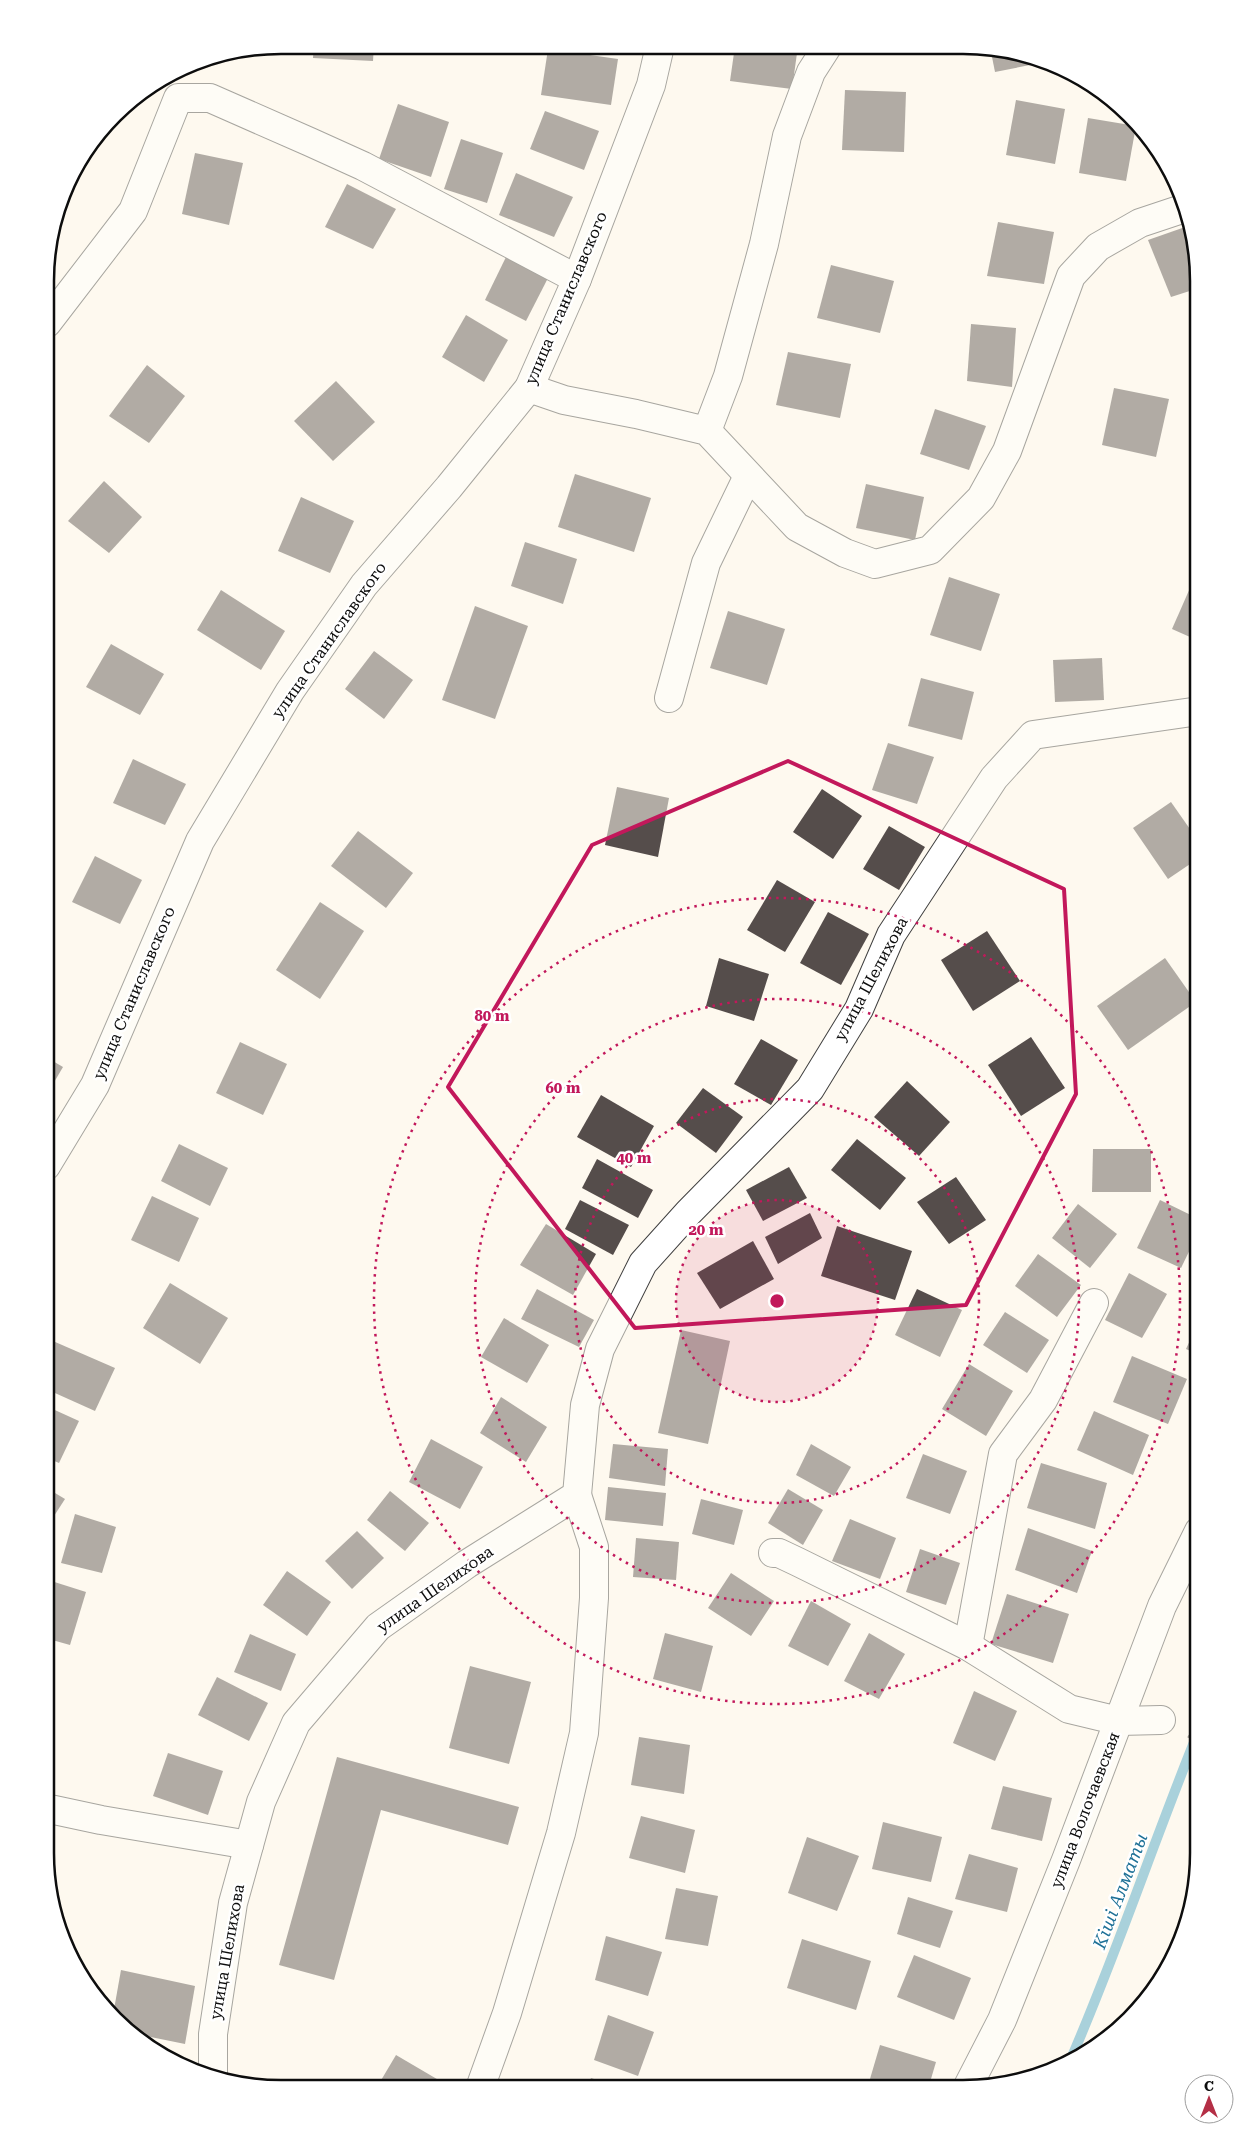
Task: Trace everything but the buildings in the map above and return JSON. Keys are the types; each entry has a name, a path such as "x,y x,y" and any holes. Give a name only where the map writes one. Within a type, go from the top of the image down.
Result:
{"street":[{"name":"улица Станиславского","path":"54,1153 95,1085 200,841 290,690 364,585 449,487 529,388 577,279 651,85 658,54"},
{"path":"707,431 728,376 764,244 787,136 811,72 823,54"},
{"path":"54,314 133,211 178,98 210,98 363,166 577,279"},
{"path":"529,388 564,400 636,414 707,431 797,527 845,553 875,564 930,550 981,498 1007,451 1071,276 1098,247 1140,223 1179,210"},
{"path":"670,698 706,563 748,476"},
{"name":"улица Шелихова","path":"483,2080 507,2013 561,1833 584,1733 594,1598 594,1547 578,1495 585,1405 600,1349 643,1263 688,1213 810,1089 858,1009 891,935 994,778 1033,735 1190,713"},
{"path":"968,1646 1003,1454 1043,1400 1094,1303"},
{"name":"улица Шелихова","path":"213,2070 213,2034 232,1912 261,1802 296,1723 378,1628 467,1564 578,1495"},
{"name":"улица Волочаевская","path":"971,2080 1002,2020 1162,1606 1190,1549"},
{"path":"773,1553 779,1553 968,1646 1069,1709 1119,1721 1161,1720"},
{"path":"54,1810 101,1820 249,1845"}],"highlighted area":[{"path":"788,761 1064,889 1076,1094 966,1305 635,1328 448,1087 592,845"}],"waterway":[{"name":"Кіші Алматы","path":"1074,2052 1104,1979 1190,1753"}]}
